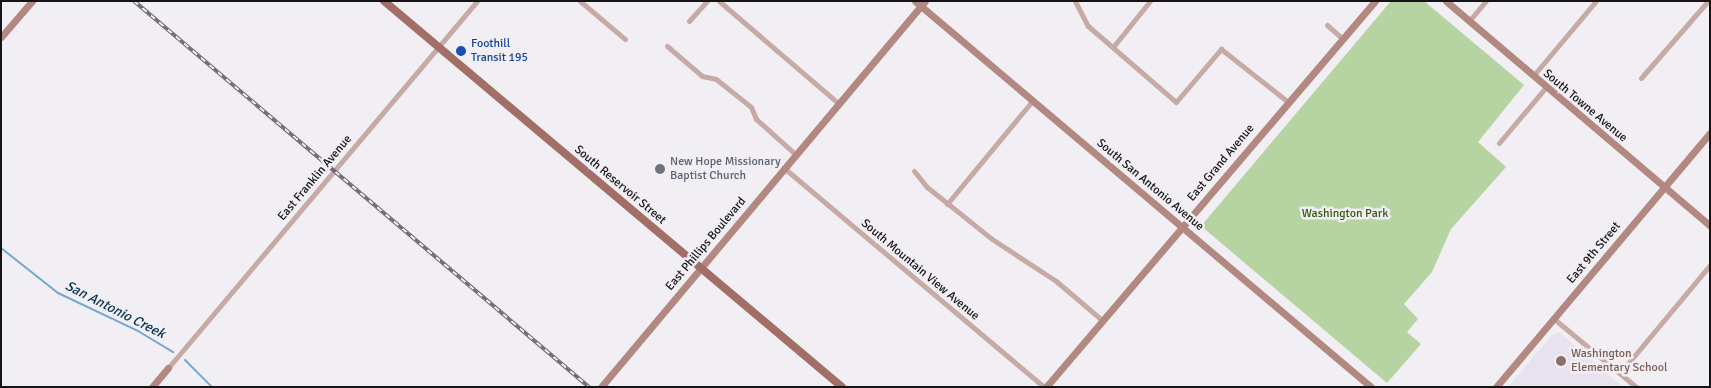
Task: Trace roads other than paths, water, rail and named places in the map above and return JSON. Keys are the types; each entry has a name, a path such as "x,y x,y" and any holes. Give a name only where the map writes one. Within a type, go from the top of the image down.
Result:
{"main road":[{"name":"South Reservoir Street","path":"384,1 842,387"}],"street":[{"path":"1,37 32,1"},
{"name":"East Franklin Avenue","path":"168,368 477,1"},
{"path":"580,1 624,39"},
{"path":"690,22 707,1"},
{"path":"719,1 838,103"},
{"name":"South San Antonio Avenue","path":"915,1 923,4 1371,387"},
{"path":"1074,1 1088,26 1176,102 1221,49 1288,102"},
{"path":"1113,47 1150,1"},
{"name":"East Grand Avenue","path":"1045,387 1375,1"},
{"name":"South Towne Avenue","path":"1446,1 1710,226"},
{"path":"1469,21 1486,1"},
{"path":"1533,76 1596,1"},
{"path":"1641,78 1709,2"},
{"name":"East Phillips Boulevard","path":"601,387 923,4"},
{"path":"1327,25 1343,39"},
{"path":"667,46 702,76 716,79 750,107 756,119 795,154"},
{"path":"1499,143 1546,87"},
{"path":"947,204 1033,100"},
{"name":"East 9th Street","path":"1496,387 1710,133"},
{"name":"South Mountain View Avenue","path":"784,168 1045,387"},
{"path":"914,171 947,204 992,239 1056,281 1102,320"},
{"path":"1620,373 1710,266"},
{"path":"1553,318 1636,387"},
{"path":"152,387 168,368"}],"waterway":[{"name":"San Antonio Creek","path":"1,248 58,293 138,331 173,352"},
{"name":"San Antonio Creek","path":"185,360 212,387"}],"railway":[{"path":"134,1 589,387"}],"place":[{"name":"Foothill Transit 195","path":"461,51"},
{"name":"New Hope Missionary Baptist Church","path":"660,169"},
{"name":"Washington Elementary School","path":"1561,361"}],"park label":[{"name":"Washington Park","path":"1345,214"}]}
